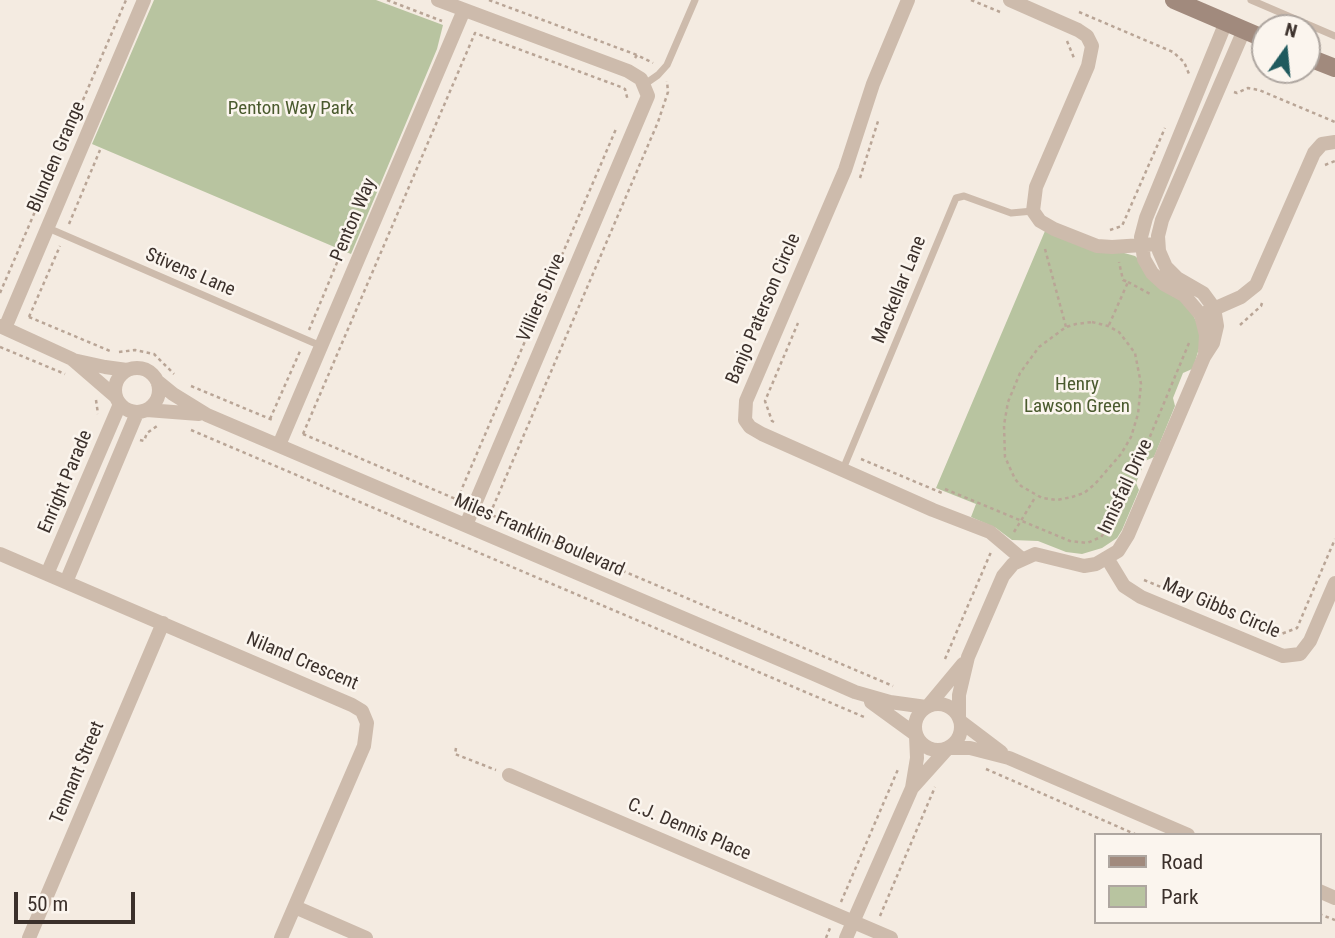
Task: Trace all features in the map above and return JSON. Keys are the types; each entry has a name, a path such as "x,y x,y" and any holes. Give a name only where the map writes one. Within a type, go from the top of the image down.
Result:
{"street":[{"name":"Blunden Grange","path":"3,327 144,0"},
{"path":"438,0 628,71 645,84"},
{"name":"Banjo Paterson Circle","path":"908,0 873,84 845,170 751,389 744,411 745,420 750,427 933,510 990,532 1022,559"},
{"path":"1010,0 1078,30 1087,36 1092,46 1088,66 1036,187 1033,211 1040,221 1054,229 1097,246 1158,244"},
{"path":"1174,0 1251,33"},
{"name":"Penton Way","path":"279,445 464,10"},
{"path":"1208,311 1164,284 1152,273 1140,244 1146,218 1226,22"},
{"path":"1208,311 1203,293 1177,278 1166,267 1158,244 1163,220 1244,30"},
{"name":"Villiers Drive","path":"466,525 647,100 645,84"},
{"path":"1208,311 1241,297 1256,285 1314,153 1322,144 1335,142"},
{"name":"Innisfail Drive","path":"1022,559 1035,554 1084,565 1096,564 1118,551 1128,535 1216,334 1208,311"},
{"path":"3,327 72,359 104,368 148,370 157,380 159,394 152,406 142,411 125,409 72,359"},
{"path":"118,401 114,391 118,378 127,370"},
{"name":"Miles Franklin Boulevard","path":"157,380 173,394 208,415 855,692 907,706 927,707"},
{"name":"Enright Parade","path":"47,574 110,427 118,401"},
{"name":"Enright Parade","path":"66,582 128,435 142,411"},
{"name":"Miles Franklin Boulevard","path":"142,411 208,415"},
{"name":"Niland Crescent","path":"0,554 362,711 367,729 364,746 281,938"},
{"name":"May Gibbs Circle","path":"1107,558 1124,586 1141,597 1283,656 1300,654 1310,642 1335,583"},
{"path":"912,788 959,736 959,695 968,657 1003,576 1013,564 1022,559"},
{"name":"Tennant Street","path":"29,938 163,623"},
{"path":"846,938 912,788 917,758 916,719 968,657"},
{"name":"Miles Franklin Boulevard","path":"855,692 881,708 915,735"},
{"path":"927,707 946,706 1009,758"},
{"path":"915,735 929,749 970,748 1009,758 1183,833"},
{"name":"C.J. Dennis Place","path":"509,775 891,938"},
{"path":"295,907 366,938"}],"lane":[{"path":"645,84 667,65 695,0"},
{"path":"1251,0 1335,36"},
{"name":"Mackellar Lane","path":"843,469 956,198 964,196 1012,213 1033,211"},
{"name":"Stivens Lane","path":"47,228 321,346"}],"path":[{"path":"0,293 125,0"},
{"path":"387,0 625,89 629,99 623,112"},
{"path":"489,0 636,55"},
{"path":"971,0 1007,15"},
{"path":"303,434 475,33"},
{"path":"1067,41 1076,62"},
{"path":"859,181 880,117"},
{"path":"457,500 618,124"},
{"path":"1045,249 1066,327"},
{"path":"1128,282 1156,298"},
{"path":"783,426 772,421 765,401 800,317"},
{"path":"1085,322 1101,324 1114,328 1124,337 1138,362 1141,398 1131,437 1105,475 1084,493 1049,500 1027,491 1015,479 1005,457 1004,420 1012,391 1027,362 1047,340 1066,327 1085,322"},
{"path":"849,455 1070,541 1087,543 1101,537 1116,519 1186,353 1190,337"},
{"path":"0,347 67,375"},
{"path":"112,352 135,350 154,354 177,376"},
{"path":"183,382 899,688"},
{"path":"92,394 99,413 95,421 110,427"},
{"path":"128,435 144,441 147,433 161,424"},
{"path":"182,428 193,430 870,719"},
{"path":"1277,636 1297,628 1335,539"},
{"path":"1144,580 1192,600"},
{"path":"456,748 455,754 509,775"},
{"path":"873,930 943,769 933,765"},
{"path":"978,766 1132,833"}],"green space":[{"name":"Penton Way Park","path":"154,0 376,0 443,25 437,49 351,254 92,144"},
{"name":"Henry Lawson Green","path":"1045,231 1135,256 1188,305 1199,327 1200,345 1195,362 1192,369 1183,373 1173,398 1175,406 1154,457 1145,461 1136,483 1139,490 1122,530 1117,538 1102,548 1082,554 1066,552 1038,541 1012,540 996,528 971,517 976,504 936,488"}]}
